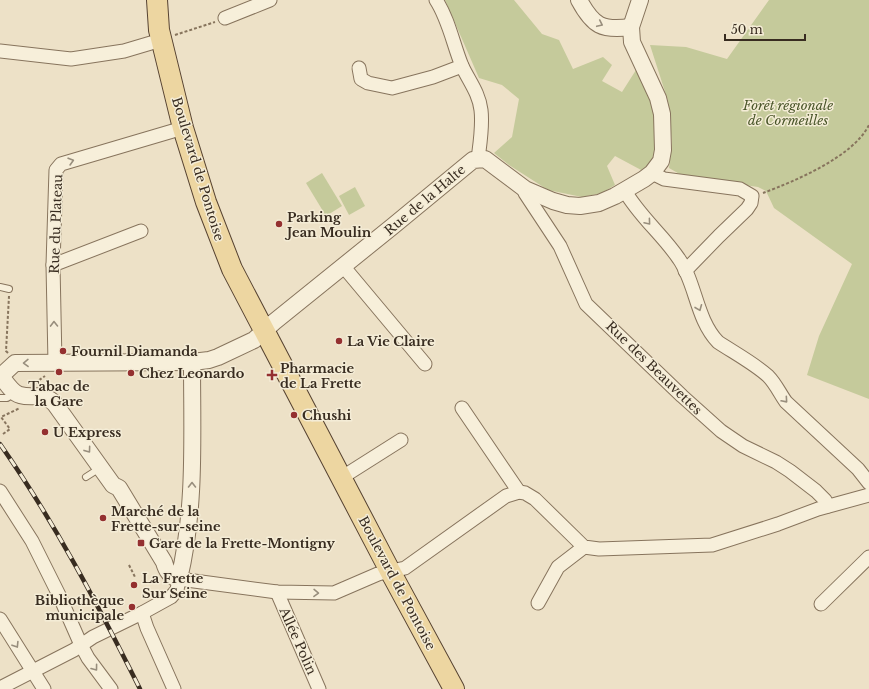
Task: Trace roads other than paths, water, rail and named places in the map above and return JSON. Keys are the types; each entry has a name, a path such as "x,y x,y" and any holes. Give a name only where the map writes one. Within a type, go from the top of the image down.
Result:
{"main road":[{"name":"Boulevard de Pontoise","path":"157,0 159,30 182,128 206,202 232,269 390,571 454,689"}],"street":[{"path":"225,18 270,0"},
{"path":"436,0 449,29 462,66 476,90 481,109 478,159"},
{"path":"579,0 584,10 594,22 609,29 632,27"},
{"name":"Rue de la Halte","path":"0,375 15,363 52,368 192,362 209,360 228,353 254,340 264,330 468,164 478,159 485,159 490,162 525,188 567,205 580,206 599,203 625,191 652,173 661,161 663,150 662,114 658,98 632,42 632,27 640,0"},
{"path":"0,51 70,59 124,50 162,40"},
{"path":"359,68 361,78 368,83 392,88 433,77 462,66"},
{"name":"Rue du Plateau","path":"52,368 56,170 61,164 182,128"},
{"path":"652,173 664,179 740,189 752,196 751,203 747,209 685,271"},
{"name":"Rue des Beauvettes","path":"525,188 525,193 560,246 586,304 682,396 721,431 743,446 776,462 790,471 816,491 825,500 828,506"},
{"path":"625,191 640,212 679,259 706,326 712,336 718,342 768,376 776,385 781,396 786,402 858,469 869,483"},
{"path":"53,265 141,231"},
{"path":"343,266 425,364"},
{"path":"0,688 81,645 93,637 142,613 174,594 183,561 192,495 192,362"},
{"path":"0,375 15,393 19,395 44,396 51,399 113,485 118,488 164,562 168,572 174,578 179,579 277,592 334,593 378,574 405,568 506,496 519,492 525,493 535,499 584,547 599,549 712,545 778,524 818,509 869,495"},
{"path":"462,408 519,492"},
{"path":"341,478 401,440"},
{"path":"0,492 32,541 88,658 111,689"},
{"path":"538,603 558,568 584,547"},
{"path":"821,604 869,557"},
{"path":"164,562 171,564 183,561"},
{"name":"Allée Polin","path":"277,592 319,689"},
{"path":"142,613 147,628 174,689"},
{"path":"0,619 44,689"}],"lane":[{"path":"0,287 9,289"},
{"path":"0,398 7,398 15,393"},
{"path":"86,477 101,467"}],"railway":[{"path":"0,444 20,473 57,533 108,626 140,689"}],"place":[{"name":"Parking Jean Moulin","path":"279,224"},
{"name":"La Vie Claire","path":"339,341"},
{"name":"Fournil Diamanda","path":"63,351"},
{"name":"Tabac de la Gare","path":"59,372"},
{"name":"Chez Leonardo","path":"131,373"},
{"name":"Pharmacie de La Frette","path":"272,375"},
{"name":"Chushi","path":"294,415"},
{"name":"U Express","path":"45,432"},
{"name":"Marché de la Frette-sur-seine","path":"103,518"},
{"name":"Gare de la Frette-Montigny","path":"141,543"},
{"name":"La Frette Sur Seine","path":"134,585"},
{"name":"Bibliothèque municipale","path":"132,607"}],"park label":[{"name":"Forêt régionale de Cormeilles","path":"788,112"}]}
